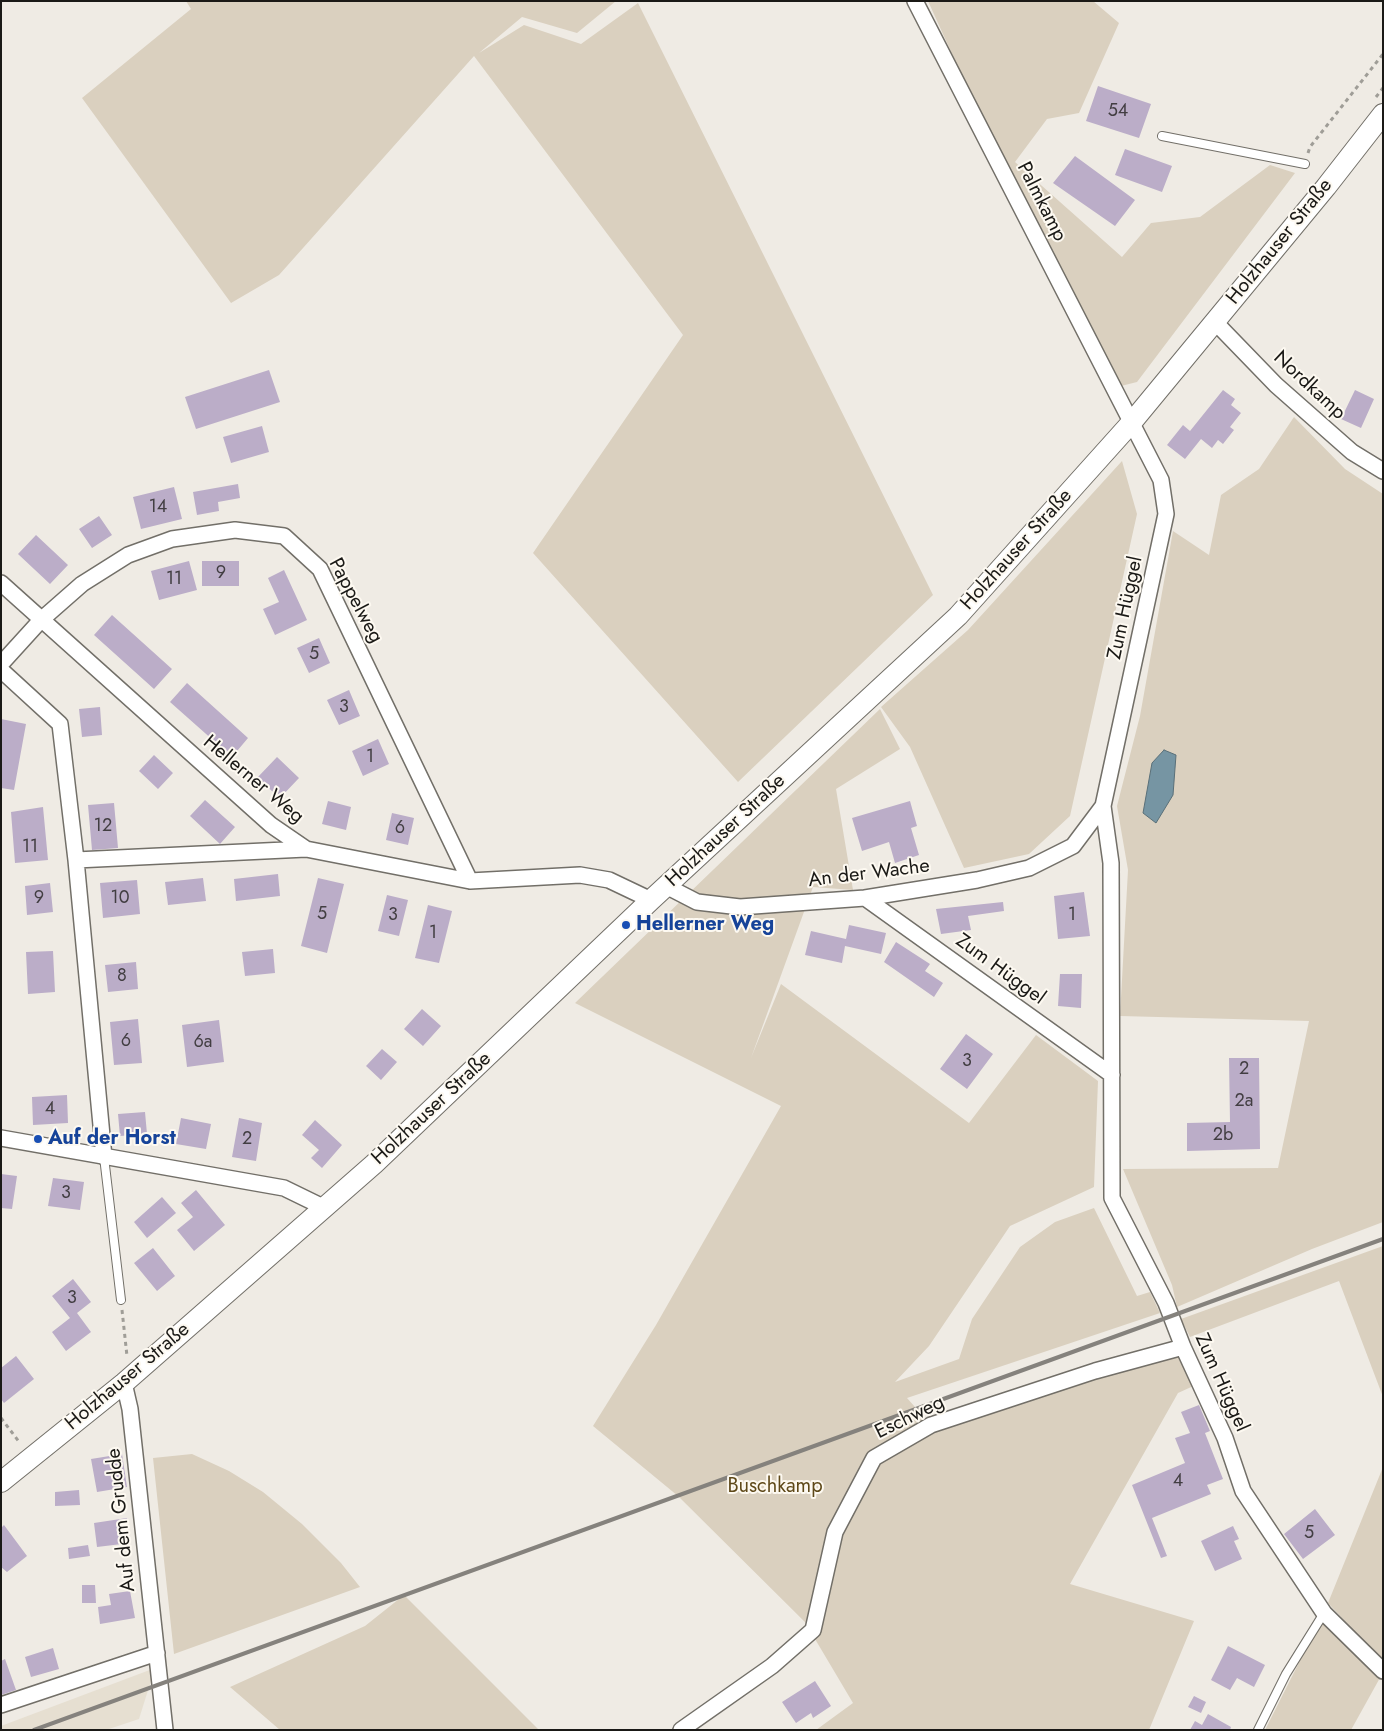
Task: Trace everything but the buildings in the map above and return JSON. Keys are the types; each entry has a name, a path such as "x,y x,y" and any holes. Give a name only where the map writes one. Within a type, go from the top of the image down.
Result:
{"street":[{"name":"Palmkamp","path":"914,1 1132,422"},
{"name":"Holzhauser Straße","path":"1,1482 124,1383 374,1164 651,900 958,616 1132,422 1383,114"},
{"name":"Nordkamp","path":"1215,322 1276,385 1352,452 1383,471"},
{"name":"Zum Hüggel","path":"1132,422 1161,480 1166,514 1103,806 1111,863 1112,1198 1166,1303 1183,1347 1225,1438 1243,1491 1324,1613 1383,1671"},
{"name":"Pappelweg","path":"1,664 42,620 82,584 128,555 172,539 235,530 284,536 320,569 470,881"},
{"name":"Hellerner Weg","path":"1,583 271,825 306,849 470,881 580,876 609,880 651,900"},
{"path":"1,670 60,724 76,860 104,1157"},
{"name":"Zum Hüggel","path":"1074,846 1103,806"},
{"name":"An der Wache","path":"666,886 696,902 740,907 865,898 977,880 1029,868 1074,846"},
{"path":"76,860 306,849"},
{"name":"Zum Hüggel","path":"865,898 1112,1075"},
{"path":"1,1138 284,1188 324,1207"},
{"name":"Eschweg","path":"681,1730 772,1666 813,1630 835,1532 874,1458 931,1425 1095,1370 1183,1347"},
{"name":"Auf dem Grudde","path":"124,1383 130,1409 165,1730"},
{"path":"1,1705 157,1653"}],"lane":[{"path":"1162,136 1305,164"},
{"path":"104,1157 121,1300"},
{"path":"1258,1730 1286,1674 1324,1613"}],"path":[{"path":"1305,164 1310,147 1383,54"},
{"path":"121,1300 129,1363 124,1383"},
{"path":"1,1418 31,1458"}],"shaded area":[{"path":"155,1668 139,1719 106,1730 1,1730 1,1726"}],"green space":[{"path":"186,1 616,1 577,33 522,17 479,53 524,25 581,44 638,3 933,595 738,782 533,553 683,335 474,56 279,275 231,303 82,98 191,9"},
{"path":"928,1 1093,1 1119,23 1079,113 1047,119 1015,162 1122,257 1151,223 1200,217 1270,165 1295,173 1137,382 1121,386 967,87"},
{"path":"1294,417 1345,469 1383,494 1383,1222 1312,1249 1177,1307 1172,1285 1123,1169 1278,1168 1309,1021 1120,1016 1128,870 1117,806 1140,716 1173,531 1209,555 1221,495 1259,469"},
{"path":"1122,461 1137,514 1070,816 1029,854 964,868 910,747 881,707 968,630"},
{"name":"Buschkamp","path":"880,709 900,749 836,789 853,890 813,887 751,1058 781,984 969,1123 1036,1035 1098,1081 1094,1187 1010,1226 929,1346 895,1382 959,1359 972,1319 1020,1247 1055,1222 1094,1208 1137,1296 1150,1292 1160,1313 907,1398 931,1425 1183,1347 1200,1383 1178,1393 1070,1584 1194,1621 1149,1730 816,1730 853,1703 815,1639 813,1630 678,1496 593,1426 656,1325 781,1106 575,1003"},
{"path":"1383,1246 1383,1397 1339,1281 1190,1337 1181,1319"},
{"path":"192,1454 229,1471 263,1492 302,1524 341,1563 360,1587 174,1654 153,1458"},
{"path":"1383,1467 1383,1662 1328,1603"},
{"path":"404,1595 539,1730 280,1730 230,1687 365,1626"},
{"path":"1324,1613 1381,1676 1351,1730 1265,1730"}],"water":[{"path":"1164,750 1176,755 1173,795 1156,823 1143,813 1152,763"}],"railway":[{"path":"34,1730 1383,1239"}],"place":[{"name":"Hellerner Weg","path":"626,925"},
{"name":"Auf der Horst","path":"38,1139"}]}
